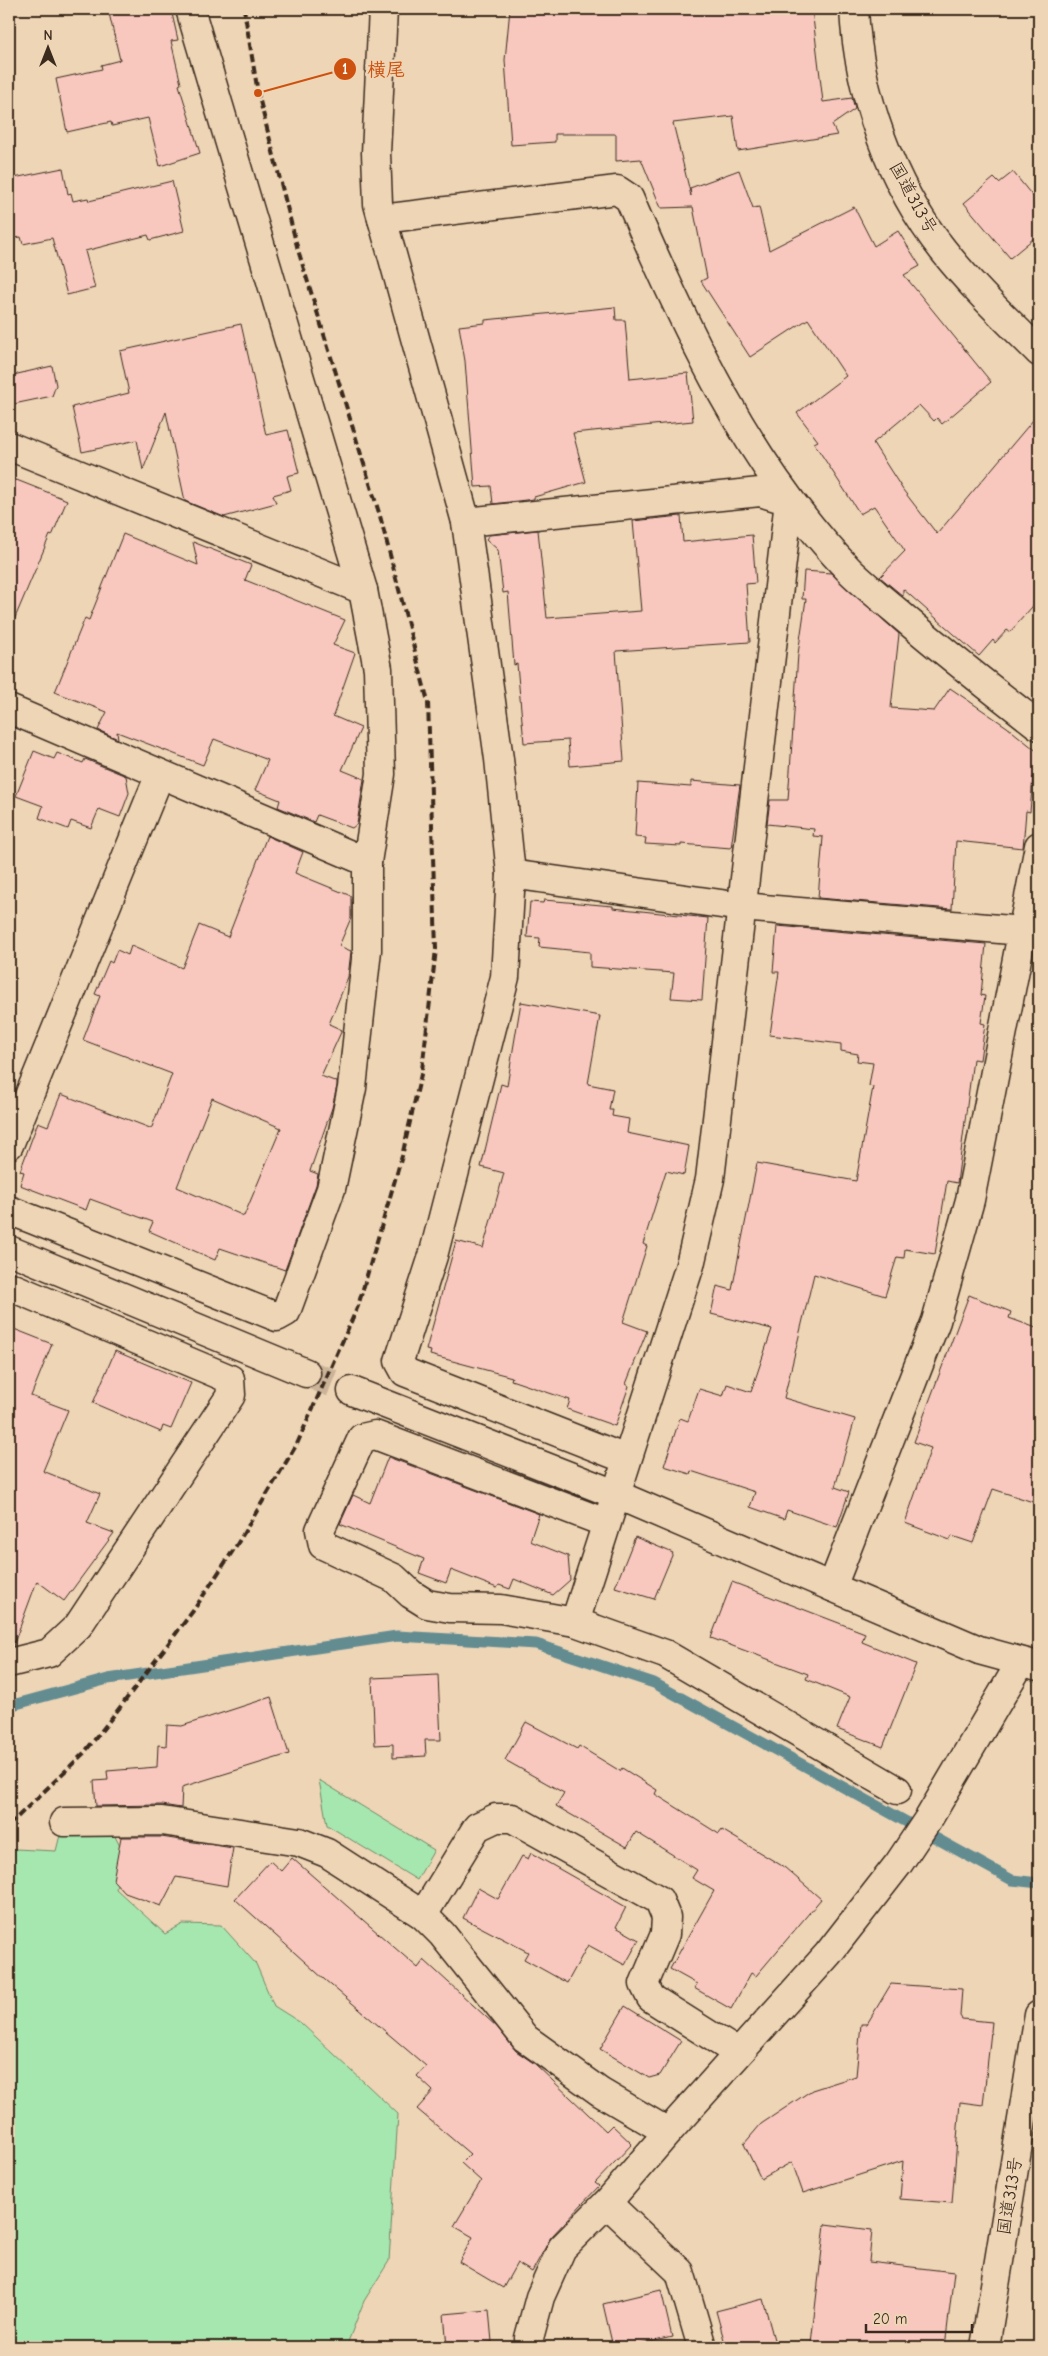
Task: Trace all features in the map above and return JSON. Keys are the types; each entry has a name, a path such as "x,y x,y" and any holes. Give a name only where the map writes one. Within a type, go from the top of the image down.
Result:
{"main road":[{"path":"9,1210 277,1317 286,1312 331,1189 352,1088 366,950 368,862 380,765 378,669 363,590 190,9"},
{"path":"383,9 376,153 378,204 466,522 499,758 511,874 505,977 433,1256 399,1361 405,1372 626,1459"},
{"name":"国道313号","path":"854,9 856,38 873,119 908,196 942,249 991,305 1039,352"},
{"path":"382,219 617,190 629,198 683,320 727,402 789,500 850,571 948,656 1039,726"},
{"path":"9,446 363,590"},
{"path":"466,522 760,492 789,500"},
{"path":"575,1622 690,1264 710,1179 789,500"},
{"path":"9,709 368,862"},
{"path":"9,1145 160,774"},
{"path":"832,1587 936,1321 970,1200 1039,846"},
{"path":"511,874 742,907 1023,931"},
{"path":"9,1250 306,1373"},
{"path":"9,1286 230,1379 231,1395 78,1626 49,1653 9,1664"},
{"path":"352,1391 615,1494 979,1650 1030,1664 899,1863 828,1954 738,2053 607,2203 562,2248 540,2297 529,2338 530,2347"},
{"path":"606,1522 375,1435 362,1438 320,1530 324,1545 394,1578 411,1594 427,1604 450,1608 501,1609 575,1622 665,1654 897,1790"},
{"path":"423,1915 478,1827 496,1818 512,1818 659,1900 666,1917 665,1934 644,1984 651,1998 738,2053"},
{"path":"64,1822 162,1821 299,1842 327,1853 423,1915 442,1934 525,2038 600,2092 668,2132"},
{"name":"国道313号","path":"985,2347 1039,2015"},
{"path":"607,2203 680,2272 702,2347"}],"green space":[{"path":"319,1780 434,1850 417,1880 327,1825"},
{"path":"108,1823 124,1854 116,1889 165,1934 183,1924 221,1925 256,1964 274,2006 301,2023 398,2114 389,2261 364,2301 346,2347 9,2347 9,1854 15,1849 56,1851 62,1827"}],"building":[{"path":"108,9 171,9 178,40 171,41 181,84 179,85 200,153 160,166 148,118 112,126 111,122 67,132 56,79 102,69 101,65 120,60"},
{"path":"510,9 812,9 823,102 852,98 855,109 832,125 837,135 738,151 733,116 673,123 691,196 690,188 739,170 753,208 759,207 769,250 854,207 874,246 898,231 920,266 904,275 991,382 942,424 937,418 934,421 919,405 873,443 903,490 937,534 1039,413 1039,599 1010,632 1007,630 995,643 993,640 979,656 903,589 903,596 880,577 905,551 874,506 860,514 814,443 818,441 797,413 846,376 808,319 750,357 701,281 707,278 693,207 661,208 641,159 616,161 616,134 555,134 555,142 511,145 505,60"},
{"path":"63,168 68,194 71,193 73,201 88,198 89,201 172,181 184,231 150,240 148,235 85,251 95,288 67,295 52,238 23,244 21,237 9,239 9,179"},
{"path":"1013,172 1039,204 1039,234 1010,258 964,203 994,178 999,183"},
{"path":"615,307 616,320 625,320 630,379 688,373 693,421 573,433 586,482 534,497 534,499 493,504 491,486 475,487 465,361 459,326 485,323 485,320"},
{"path":"241,324 266,435 288,430 299,473 287,476 291,490 273,495 276,503 224,517 185,501 166,412 143,470 137,440 82,452 72,407 129,393 120,351"},
{"path":"52,366 56,385 52,396 9,405 9,376"},
{"path":"9,477 67,500 9,632"},
{"path":"681,516 683,542 752,535 756,583 746,584 750,642 616,651 624,761 570,766 568,740 524,743 517,664 514,665 508,592 503,593 498,550 486,539 489,535 538,530 547,618 641,611 633,521"},
{"path":"123,534 198,565 193,542 251,565 245,580 345,620 333,645 355,653 333,716 361,728 342,770 364,779 357,824 352,828 317,815 314,822 278,807 280,800 255,790 268,760 214,739 203,765 117,732 118,739 98,730 107,712 55,692 85,618 89,620"},
{"path":"804,571 831,573 899,634 891,708 934,711 950,688 1007,727 1039,753 1038,778 1033,777 1030,812 1026,811 1023,848 956,841 952,909 818,898 823,837 813,836 814,829 767,824 770,800 788,800 798,654 806,599 802,599"},
{"path":"34,751 54,759 57,753 83,763 85,759 126,776 129,793 120,817 99,809 91,828 71,821 68,829 39,818 43,806 16,796"},
{"path":"691,781 740,785 731,848 681,844 681,846 645,844 646,838 635,837 638,783 691,787"},
{"path":"267,836 303,852 295,873 351,896 351,918 339,946 351,951 348,977 329,1024 342,1030 321,1076 337,1082 337,1086 332,1108 310,1171 318,1174 316,1185 285,1270 220,1248 215,1260 149,1231 153,1222 90,1199 86,1210 20,1185 24,1172 20,1171 38,1122 48,1126 61,1094 150,1128 152,1127 172,1074 83,1040 100,996 95,994 109,961 112,963 117,950 128,955 131,946 182,968 199,925 228,937","holes":["212,1098 281,1128 244,1216 177,1187"]},
{"path":"544,900 613,906 613,908 708,918 702,1000 671,998 674,973 590,967 590,952 539,947 540,938 527,937 530,902 543,903"},
{"path":"777,926 986,944 981,995 985,996 981,1023 985,1024 980,1060 973,1059 957,1183 947,1181 935,1254 905,1249 904,1258 897,1257 885,1296 814,1274 784,1398 855,1419 835,1487 849,1492 837,1527 787,1510 784,1519 750,1507 755,1492 691,1471 690,1474 664,1466 680,1418 688,1421 699,1389 723,1396 727,1384 751,1392 772,1329 711,1314 717,1286 732,1290 757,1163 856,1181 873,1087 869,1086 873,1063 857,1061 858,1054 841,1051 841,1044 770,1035 779,972 773,972"},
{"path":"521,1002 600,1016 588,1084 613,1089 609,1110 613,1110 612,1116 629,1119 627,1133 689,1146 684,1175 666,1171 643,1244 647,1246 623,1322 647,1331 626,1384 629,1386 615,1426 567,1409 570,1400 511,1380 512,1377 430,1355 431,1351 426,1350 456,1241 483,1248 504,1173 481,1167 501,1084 507,1086"},
{"path":"969,1295 1011,1312 1009,1318 1039,1329 1039,1504 993,1489 973,1543 952,1536 950,1540 905,1523 931,1448 914,1442"},
{"path":"9,1327 52,1344 31,1396 68,1410 43,1471 100,1494 87,1523 114,1533 64,1601 37,1581 13,1646 9,1647"},
{"path":"115,1351 191,1383 171,1429 163,1426 161,1432 93,1403"},
{"path":"388,1457 539,1514 530,1541 568,1556 570,1580 553,1595 514,1579 510,1589 499,1585 497,1588 451,1570 446,1583 419,1573 424,1559 340,1524 353,1495 370,1503"},
{"path":"635,1537 673,1553 654,1599 615,1587"},
{"path":"732,1582 865,1633 862,1642 916,1664 883,1747 837,1729 850,1697 806,1679 808,1674 711,1638"},
{"path":"438,1675 441,1740 425,1740 426,1756 393,1758 393,1744 375,1745 372,1678"},
{"path":"271,1697 289,1754 182,1787 181,1808 162,1805 96,1806 94,1781 108,1780 107,1771 157,1767 158,1745 166,1746 167,1725 182,1726"},
{"path":"526,1722 577,1749 579,1746 620,1771 622,1768 657,1790 655,1794 719,1834 722,1830 784,1867 821,1899 756,1976 751,1973 731,2009 694,1988 697,1984 670,1969 714,1891 692,1878 697,1870 636,1832 627,1847 556,1806 564,1793 505,1760"},
{"path":"121,1837 161,1837 233,1848 227,1886 176,1877 161,1906 125,1893 113,1880"},
{"path":"531,1853 626,1907 616,1927 639,1940 625,1965 588,1945 567,1983 524,1959 528,1952 463,1918 478,1888 498,1899 522,1856 528,1859"},
{"path":"292,1858 418,1968 424,1960 497,2027 516,2051 535,2064 606,2131 612,2125 632,2144 595,2183 599,2186 551,2237 532,2272 517,2263 503,2288 459,2262 473,2237 454,2226 481,2181 461,2163 470,2154 417,2109 433,2091 417,2076 426,2066 325,1980 235,1899 270,1861 281,1871"},
{"path":"891,1984 962,1989 960,2016 962,2019 992,2022 983,2105 960,2102 952,2203 900,2199 903,2161 803,2193 792,2162 761,2179 744,2144 761,2124 812,2090 856,2076 861,2024 867,2024"},
{"path":"625,2006 681,2041 660,2075 649,2078 600,2049"},
{"path":"825,2224 872,2230 869,2262 954,2272 945,2347 848,2347 811,2343"},
{"path":"661,2290 672,2337 629,2347 613,2347 603,2304"},
{"path":"763,2299 776,2347 726,2347 716,2311"},
{"path":"489,2310 492,2342 447,2346 444,2314"}],"waterway":[{"path":"9,1706 108,1679 397,1636 536,1644 654,1683 1012,1880 1039,1883"}],"tunnel":[{"path":"306,1373 352,1391"}],"railway":[{"path":"9,1825 84,1753 193,1611 236,1546 297,1444 358,1306 402,1156 422,1070 436,949 428,702 380,516 298,250 258,93 244,9"}],"place":[{"name":"横尾","path":"258,93"}]}
